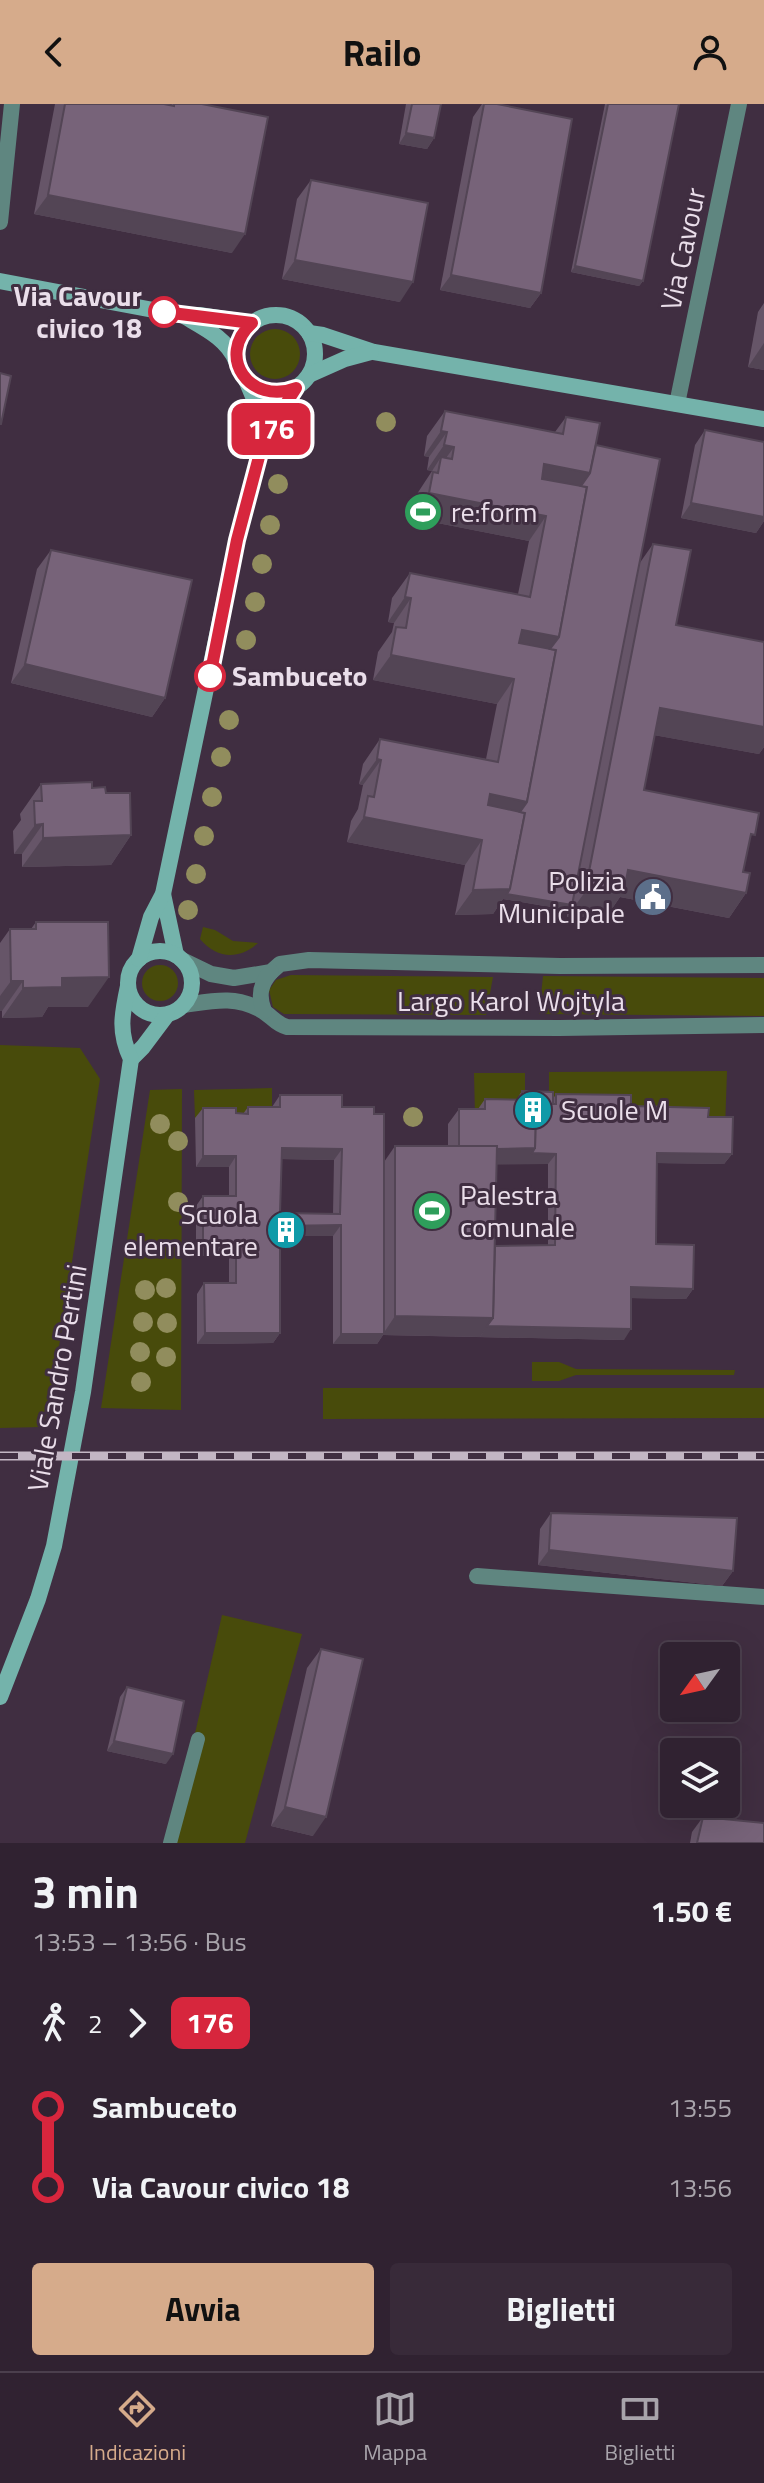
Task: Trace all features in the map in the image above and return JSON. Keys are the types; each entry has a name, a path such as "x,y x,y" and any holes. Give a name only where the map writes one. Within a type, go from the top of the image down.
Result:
{"street":[{"path":"0,222 12,104"},
{"name":"Via Cavour","path":"677,404 739,104"},
{"path":"0,281 180,315 252,323"},
{"path":"180,315 218,337 233,353 254,399 260,453"},
{"path":"296,388 274,393 263,391 243,374 237,355 239,341 252,323 266,316 280,315 299,323 309,333 315,354 309,375"},
{"path":"309,333 374,352 764,419"},
{"path":"139,959 151,917 163,894 237,540 260,453 271,427 296,388 309,375 345,359 374,352"},
{"path":"131,1059 167,1015 184,1005 190,997 192,977 179,958 163,894"},
{"path":"167,1015 157,1016 134,1003 128,986 132,967 147,953 157,951 167,951 179,958"},
{"name":"Largo Karol Wojtyla","path":"179,958 223,978 271,972 280,964 309,960 560,966 764,965"},
{"path":"264,1011 261,991 271,972"},
{"name":"Viale Sandro Pertini","path":"0,1697 38,1599 54,1546 83,1392 131,1059 123,1042 122,1019 128,986"},
{"name":"Largo Karol Wojtyla","path":"184,1005 234,999 264,1011 275,1022 287,1027 756,1026"},
{"path":"477,1576 764,1597"}],"lane":[{"path":"170,1843 198,1739"}],"shaded area":[{"path":"275,329 292,337 300,354 292,371 275,379 258,371 250,354 258,337"},
{"path":"203,927 233,941 258,943 243,952 221,954 200,939"},
{"path":"160,965 172,971 178,983 172,995 160,1001 148,995 142,983 148,971"},
{"path":"291,975 493,977 486,1015 284,1014 273,1007 269,990 276,980"},
{"path":"543,976 764,978 764,1016 539,1014"},
{"path":"0,1045 80,1048 100,1079 50,1405 42,1427 0,1428"},
{"path":"727,1071 725,1128 549,1105 549,1072"},
{"path":"474,1073 525,1073 525,1097 518,1115 475,1114"},
{"path":"272,1088 272,1117 195,1118 194,1090"},
{"path":"182,1089 181,1410 101,1408 150,1090"},
{"path":"532,1362 559,1362 576,1369 735,1370 734,1375 576,1375 559,1381 532,1381"},
{"path":"323,1388 764,1388 764,1418 323,1419"},
{"path":"222,1615 302,1634 245,1843 170,1843"}],"building":[{"path":"65,104 202,104 268,117 245,234 48,195"},
{"path":"412,104 441,104 434,138 406,133"},
{"path":"484,104 572,119 541,293 451,275"},
{"path":"608,104 679,104 643,281 575,266"},
{"path":"311,180 428,203 413,282 295,260"},
{"path":"0,373 11,376 1,424 0,424"},
{"path":"445,411 563,434 566,417 600,423 590,473 544,464 542,479 587,487 559,637 522,630 519,643 556,650 527,802 490,794 488,805 525,813 510,889 473,890 482,840 364,817 368,796 374,797 381,760 377,759 380,739 498,762 514,679 391,655 396,627 406,628 411,598 405,597 410,573 530,597 546,516 429,493 433,472 438,473 441,457 452,459 454,447 444,445 447,432 441,431"},
{"path":"705,430 764,442 764,517 691,503"},
{"path":"596,445 660,459 572,905 507,894 525,813 520,812 527,802 556,650 550,649 559,637 587,487 581,486 590,473"},
{"path":"653,544 691,550 676,625 764,642 764,727 660,708 644,790 759,813 743,872 750,873 746,893 628,870 624,891 585,892"},
{"path":"51,550 192,580 165,698 25,664"},
{"path":"92,782 92,788 105,787 106,793 130,793 131,835 43,838 43,824 35,825 34,801 42,801 41,784"},
{"path":"36,922 108,922 109,977 62,978 62,987 23,988 23,981 11,981 10,929 36,929"},
{"path":"522,1091 553,1092 553,1104 536,1104 536,1100 522,1099"},
{"path":"556,1094 631,1095 631,1106 709,1108 708,1117 733,1117 732,1154 657,1153 656,1244 694,1245 693,1289 631,1287 631,1329 487,1326 493,1318 495,1246 555,1245 556,1154 532,1153 535,1148 536,1104 556,1104"},
{"name":"Scuola elementare","path":"280,1095 342,1095 342,1107 374,1107 374,1114 384,1114 384,1334 341,1334 341,1225 280,1226 280,1333 205,1333 204,1283 236,1283 236,1246 203,1246 203,1196 236,1196 236,1156 203,1156 203,1108 236,1108 236,1113 248,1114 248,1107 280,1107","holes":["282,1148 342,1149 340,1214 280,1213"]},
{"path":"485,1099 536,1100 535,1148 459,1146 459,1109 485,1109"},
{"name":"Palestra comunale","path":"395,1146 497,1146 493,1318 395,1316"},
{"path":"551,1513 737,1518 733,1571 549,1550"},
{"path":"321,1649 363,1659 326,1817 285,1807"},
{"path":"127,1687 184,1701 173,1754 114,1741"},
{"path":"703,1818 764,1823 764,1843 697,1843"}],"railway":[{"path":"0,1456 764,1456"}],"bus line":[{"name":"176","path":"164,312 252,323 242,334 237,348 242,374 253,386 263,391 285,392 296,388 271,427 260,453 237,540 210,676"}],"place":[{"name":"Via Cavour civico 18","path":"164,312"},
{"name":"re:form","path":"423,512"},
{"name":"Sambuceto","path":"210,676"},
{"name":"Polizia Municipale","path":"653,897"},
{"name":"Scuole M","path":"533,1110"},
{"name":"Palestra comunale","path":"432,1211"},
{"name":"Scuola elementare","path":"286,1230"}]}
